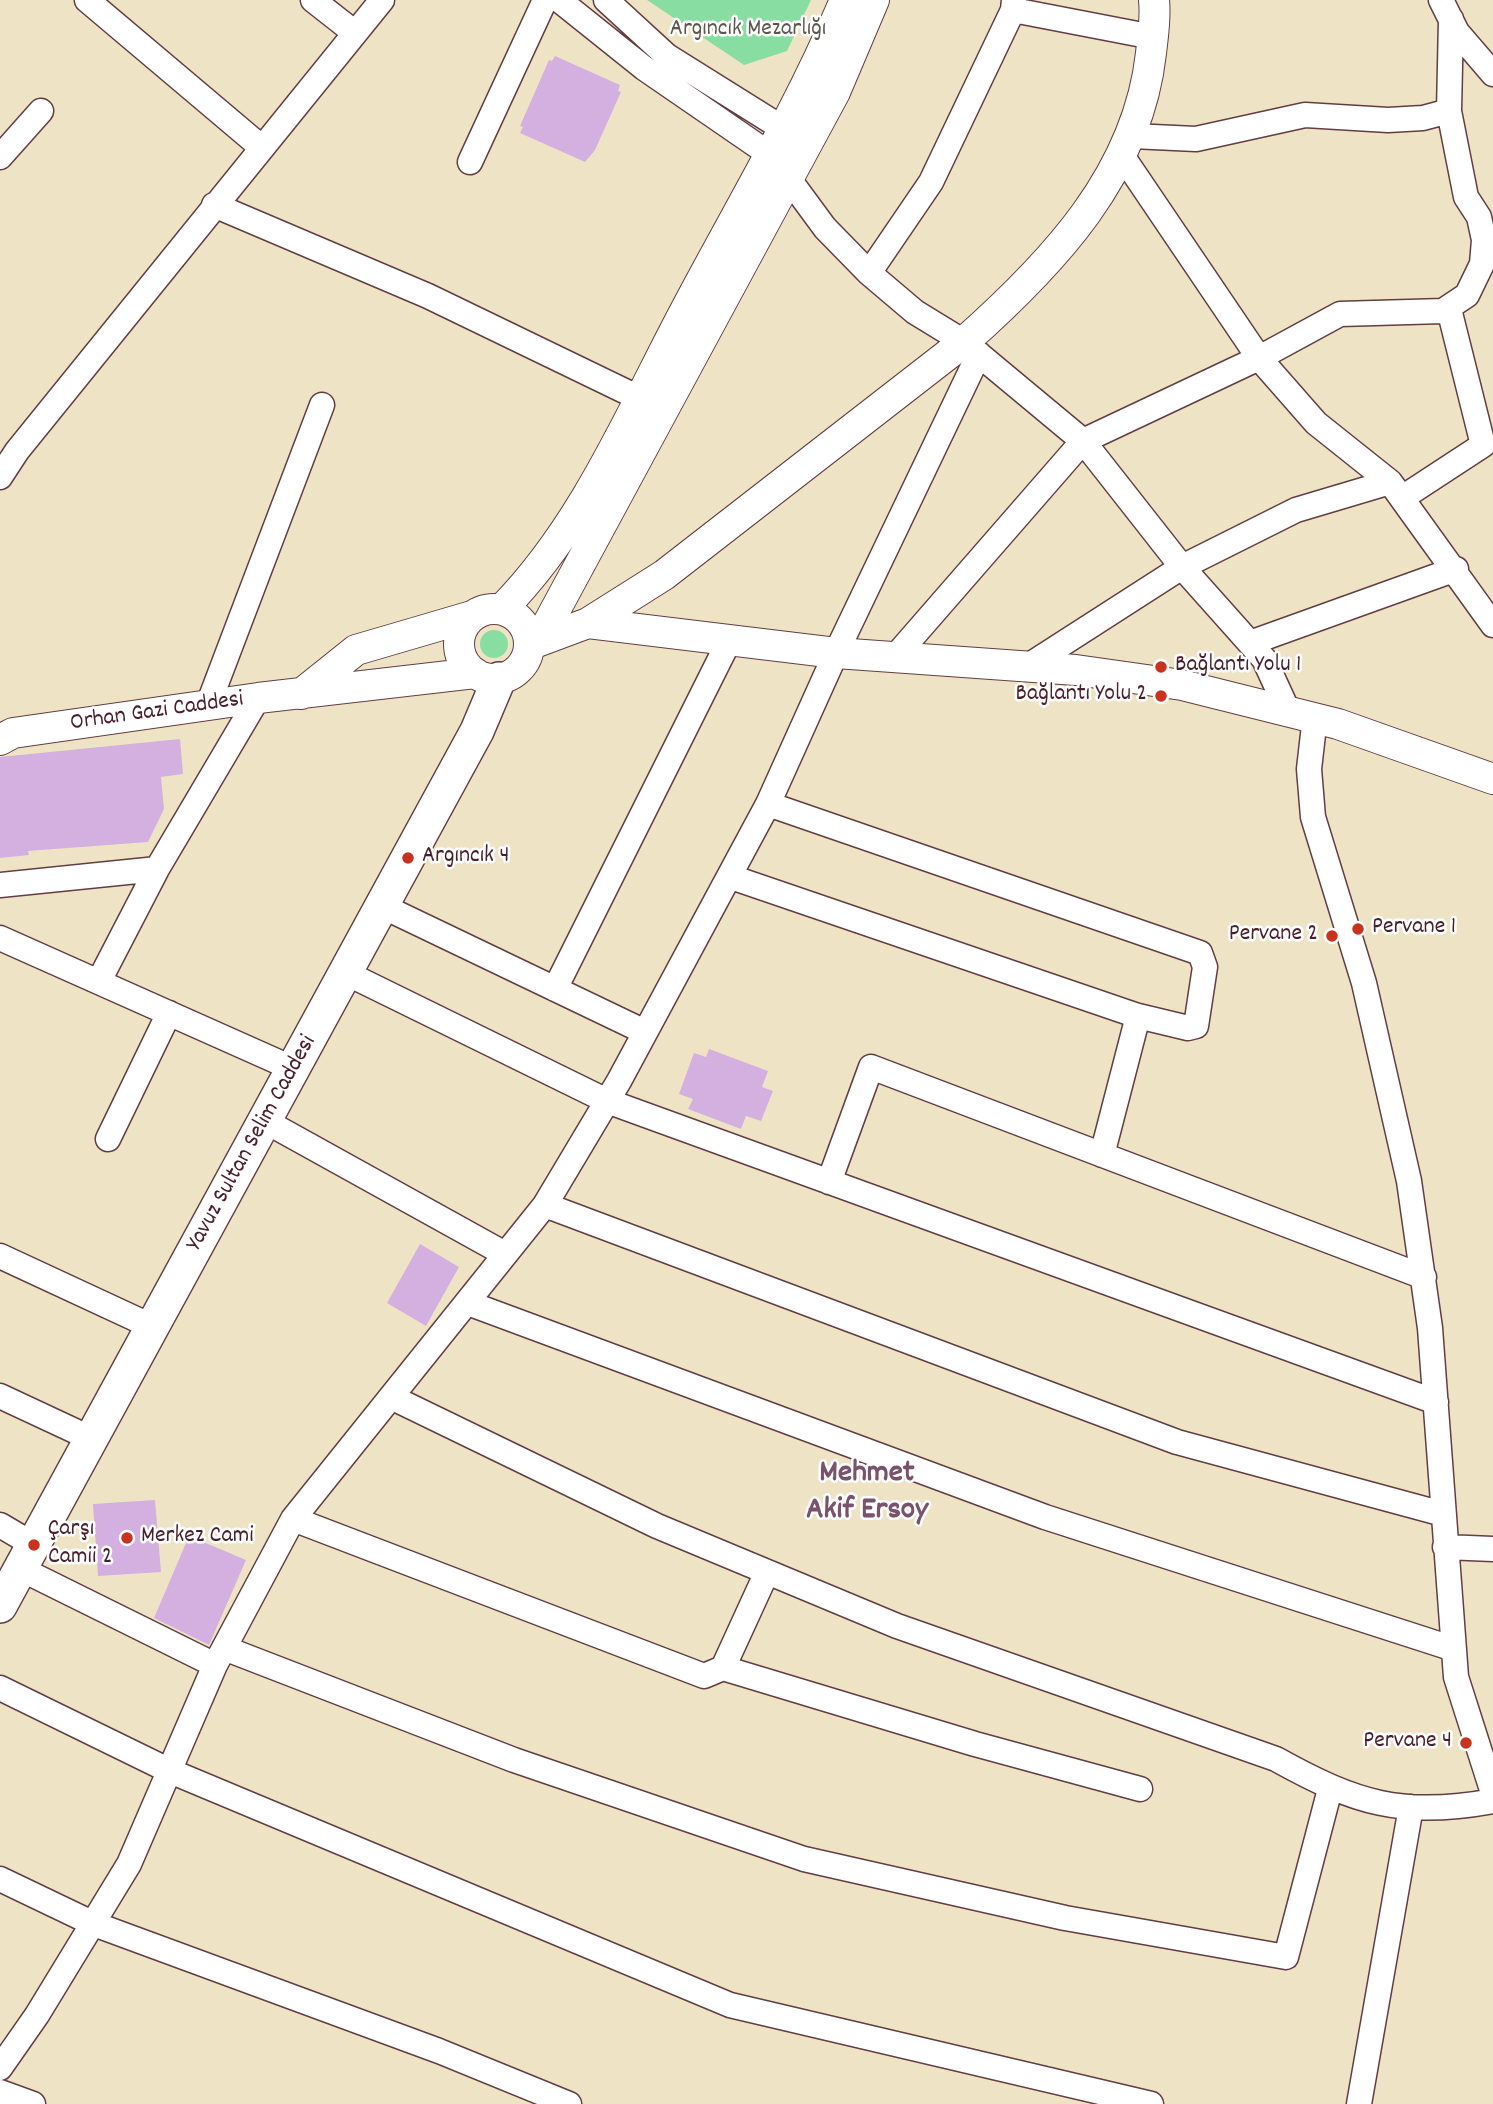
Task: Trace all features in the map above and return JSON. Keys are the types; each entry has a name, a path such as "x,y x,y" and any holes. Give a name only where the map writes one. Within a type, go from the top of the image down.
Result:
{"main road":[{"name":"Yavuz Sultan Selim Caddesi","path":"0,1606 477,731 487,676"}],"street":[{"path":"87,0 261,146"},
{"path":"313,0 355,33"},
{"path":"0,477 8,443 214,205 382,0"},
{"path":"470,162 545,0"},
{"path":"559,0 644,68 780,167 825,228 869,273 915,312 972,348 1083,441 1182,567 1264,659 1301,713 1313,817 1380,1046 1409,1181 1424,1277 1436,1402 1456,1677 1493,1793"},
{"path":"607,0 667,56 797,137"},
{"path":"502,609 561,539 639,398 797,137 845,0"},
{"path":"797,137 835,92 874,0"},
{"path":"0,2068 94,1924 129,1864 219,1657 293,1519 545,1205 607,1101 731,877 768,804 972,348 1004,304 1064,239 1128,146 1149,73 1157,12 1013,5 931,181 869,273"},
{"path":"1446,10 1457,32 1493,74"},
{"path":"894,657 1083,441 1259,358 1340,314 1449,309 1460,302 1474,285 1484,252 1479,217 1466,197 1449,111 1446,10"},
{"path":"0,157 41,111"},
{"path":"1128,146 1196,139 1305,116 1388,120 1423,118 1449,111"},
{"path":"1128,146 1259,358 1316,423 1396,490 1456,569 1493,625"},
{"path":"472,616 461,630 458,642 463,660 487,676 520,667 529,642 545,629 576,574 780,167"},
{"path":"214,205 428,296 639,398"},
{"path":"1028,666 1182,567 1296,510 1396,490 1483,445 1449,309"},
{"path":"529,642 588,624 664,575 972,348"},
{"path":"208,705 322,405"},
{"path":"1250,643 1456,569"},
{"path":"301,694 356,650 472,616 489,608 502,609 522,622 529,642"},
{"path":"588,624 836,653 1028,666 1182,685 1301,713 1493,779"},
{"path":"555,989 729,641"},
{"name":"Orhan Gazi Caddesi","path":"4,734 258,698 487,676"},
{"path":"99,981 157,869 258,698"},
{"path":"731,877 1138,1016 1188,1028 1196,1026 1205,967 1200,953 768,804"},
{"path":"0,885 157,869"},
{"path":"382,906 645,1032"},
{"path":"0,938 294,1069"},
{"path":"346,973 607,1101 1436,1402"},
{"path":"108,1139 169,1013"},
{"path":"1102,1155 1138,1016"},
{"path":"829,1182 871,1067 1424,1277"},
{"path":"265,1121 505,1254"},
{"path":"545,1205 1177,1442 1443,1514"},
{"path":"0,1256 153,1326"},
{"path":"468,1303 1045,1517 1454,1649"},
{"path":"0,1396 92,1439"},
{"path":"391,1397 657,1525 767,1572 897,1626 1276,1759 1330,1789 1362,1800 1411,1807 1443,1807 1493,1801"},
{"path":"293,1519 704,1676 723,1668 975,1744 1140,1789"},
{"path":"0,1525 28,1557 219,1657 804,1859 1065,1918 1286,1957 1330,1789"},
{"path":"1446,1547 1493,1549"},
{"path":"723,1668 767,1572"},
{"path":"0,1688 170,1771 730,2005 1151,2104"},
{"path":"1359,2104 1411,1807"},
{"path":"0,1879 94,1924 439,2051 569,2104"},
{"path":"0,2092 33,2104"}],"green space":[{"name":"Argıncık Mezarlığı","path":"647,0 811,0 787,51 744,65"},
{"path":"494,630 504,634 508,644 504,654 494,658 484,654 480,644 484,634"}],"building":[{"path":"555,56 620,85 618,91 621,92 595,150 585,162 520,133 523,127 520,126 549,60 552,61"},
{"path":"180,739 183,774 161,777 164,809 148,842 28,851 29,855 0,858 0,757"},
{"path":"709,1049 768,1071 762,1087 773,1091 761,1121 746,1116 741,1129 688,1109 693,1099 679,1094 694,1053 706,1057"},
{"path":"420,1244 459,1267 426,1326 387,1303"},
{"name":"Merkez Cami","path":"155,1500 161,1572 98,1576 93,1504"},
{"path":"189,1536 246,1560 209,1645 154,1618"}],"place":[{"name":"Bağlantı Yolu 1","path":"1161,667"},
{"name":"Bağlantı Yolu 2","path":"1161,696"},
{"name":"Argıncık 4","path":"408,858"},
{"name":"Pervane 1","path":"1358,929"},
{"name":"Pervane 2","path":"1332,936"},
{"name":"Merkez Cami","path":"127,1538"},
{"name":"Çarşı Camii 2","path":"34,1545"},
{"name":"Pervane 4","path":"1466,1743"}],"district":[{"name":"Mehmet Akif Ersoy","path":"867,1494"}]}
